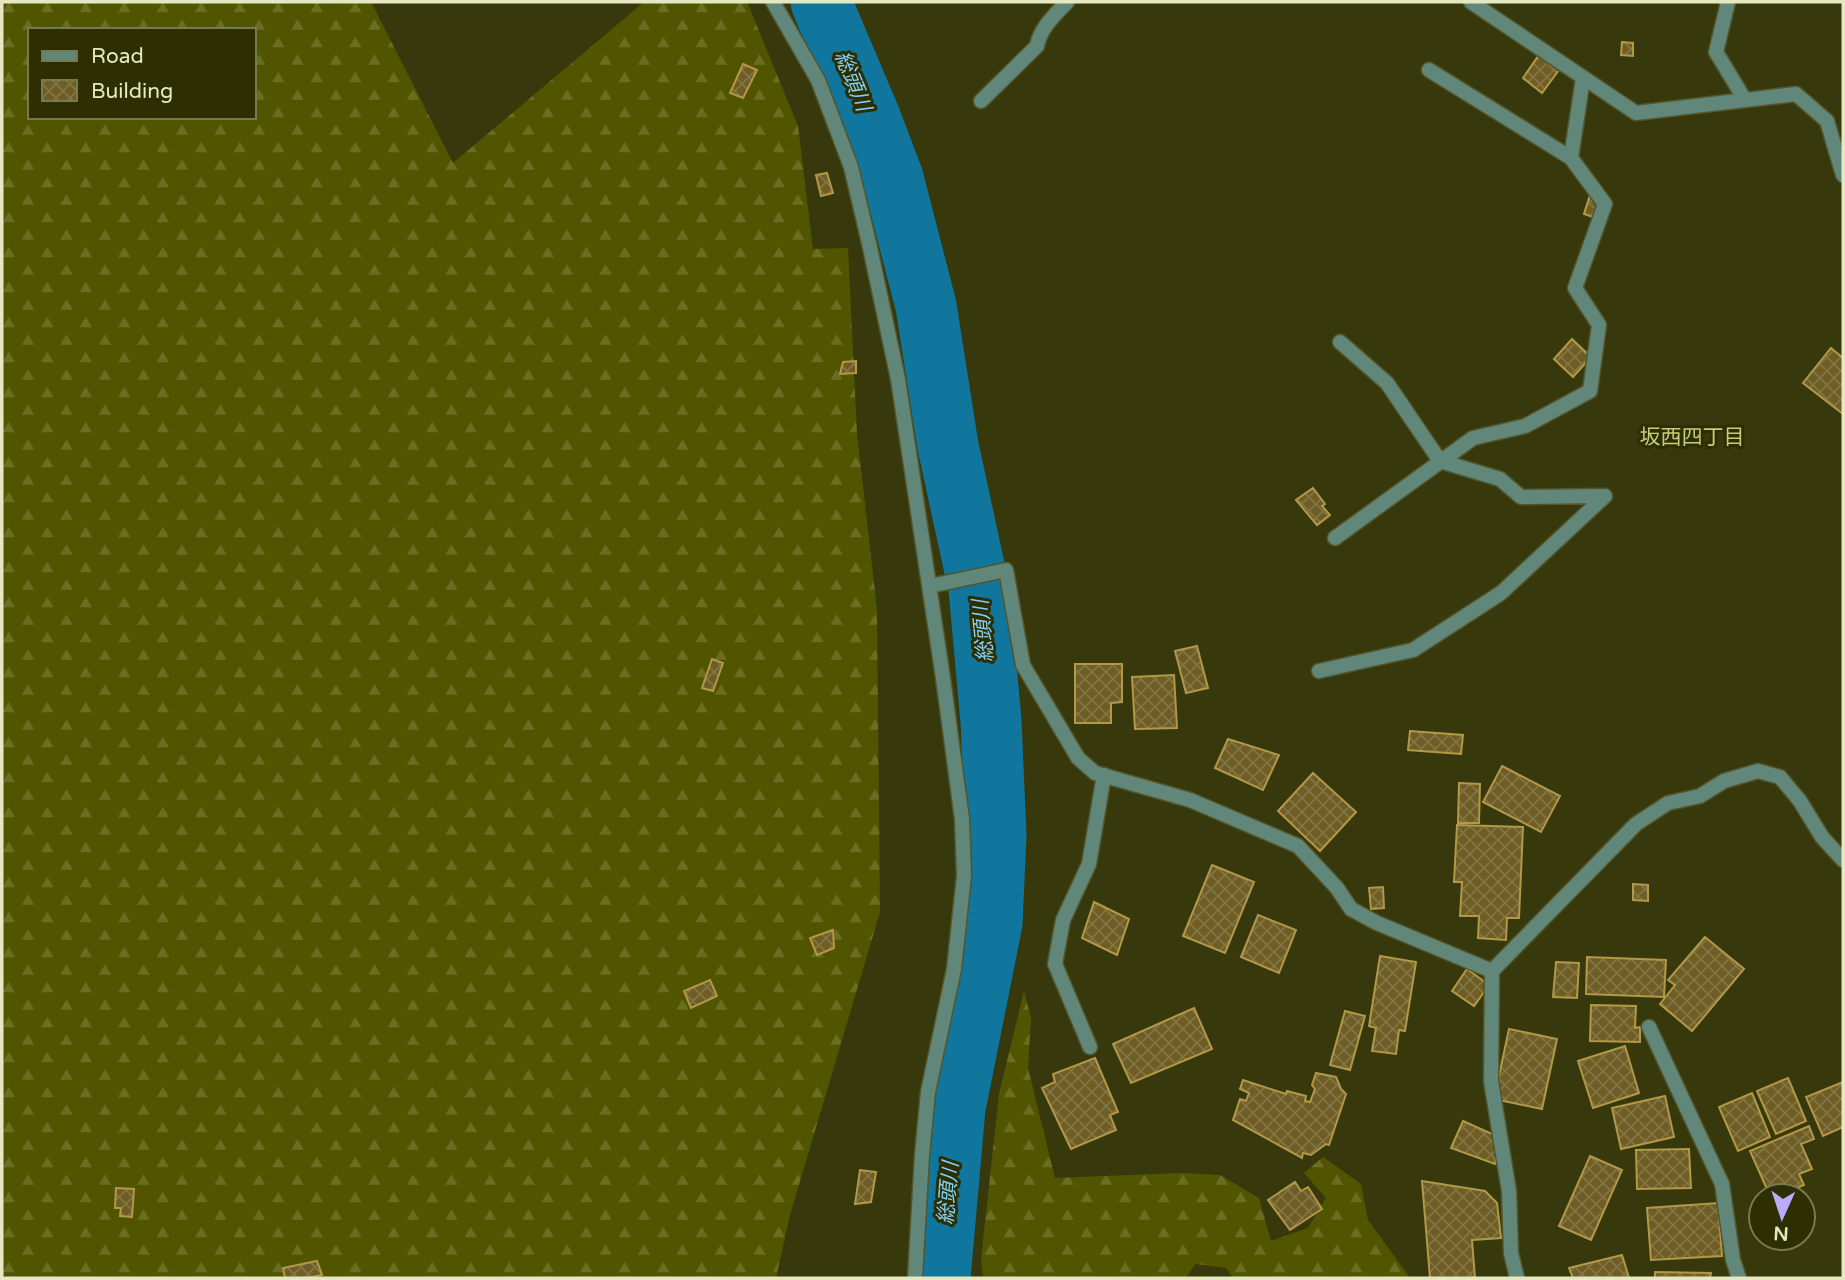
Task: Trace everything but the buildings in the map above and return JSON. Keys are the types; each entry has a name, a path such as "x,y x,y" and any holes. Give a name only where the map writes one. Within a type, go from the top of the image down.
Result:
{"street":[{"path":"773,2 818,80 851,166 898,379 962,818 964,876 954,969 928,1092 915,1278"},
{"path":"981,101 1037,46 1045,26 1066,2"},
{"path":"1471,2 1636,113 1796,94 1827,121 1843,175"},
{"path":"1728,2 1716,52 1745,100"},
{"path":"1335,538 1473,438 1525,426 1590,391 1599,325 1575,288 1605,204 1571,158 1429,70"},
{"path":"1571,158 1583,78"},
{"path":"1319,671 1413,650 1501,593 1605,496 1521,498 1500,479 1440,461 1387,383 1340,342"},
{"path":"930,586 1006,570 1023,665 1078,758 1095,773 1190,800 1298,846 1337,888 1351,909 1377,923 1492,971"},
{"path":"1517,1278 1511,1253 1508,1191 1491,1081 1492,971 1636,824 1668,803 1700,796 1724,781 1758,771 1780,777 1800,801 1822,837 1843,860"},
{"path":"1090,1047 1055,964 1063,920 1090,864 1104,775"},
{"path":"1649,1027 1722,1184 1733,1260 1739,1278"}],"green space":[{"path":"2,2 371,2 453,163 644,2 747,2 798,126 813,249 848,248 857,434 877,609 880,912 790,1215 776,1278 2,1278"},
{"path":"1024,991 1031,1018 1028,1068 1055,1178 1181,1173 1220,1175 1259,1198 1271,1241 1308,1228 1326,1198 1304,1173 1323,1157 1361,1184 1368,1220 1410,1278 1233,1278 1226,1268 1195,1264 1186,1278 983,1278 981,1259 999,1094"}],"waterway":[{"name":"総頭川","path":"821,2 893,178 926,306 948,446 979,589 991,721 996,835 992,923 955,1108 940,1278"}],"district":[{"name":"坂西四丁目","path":"1692,437"}]}
